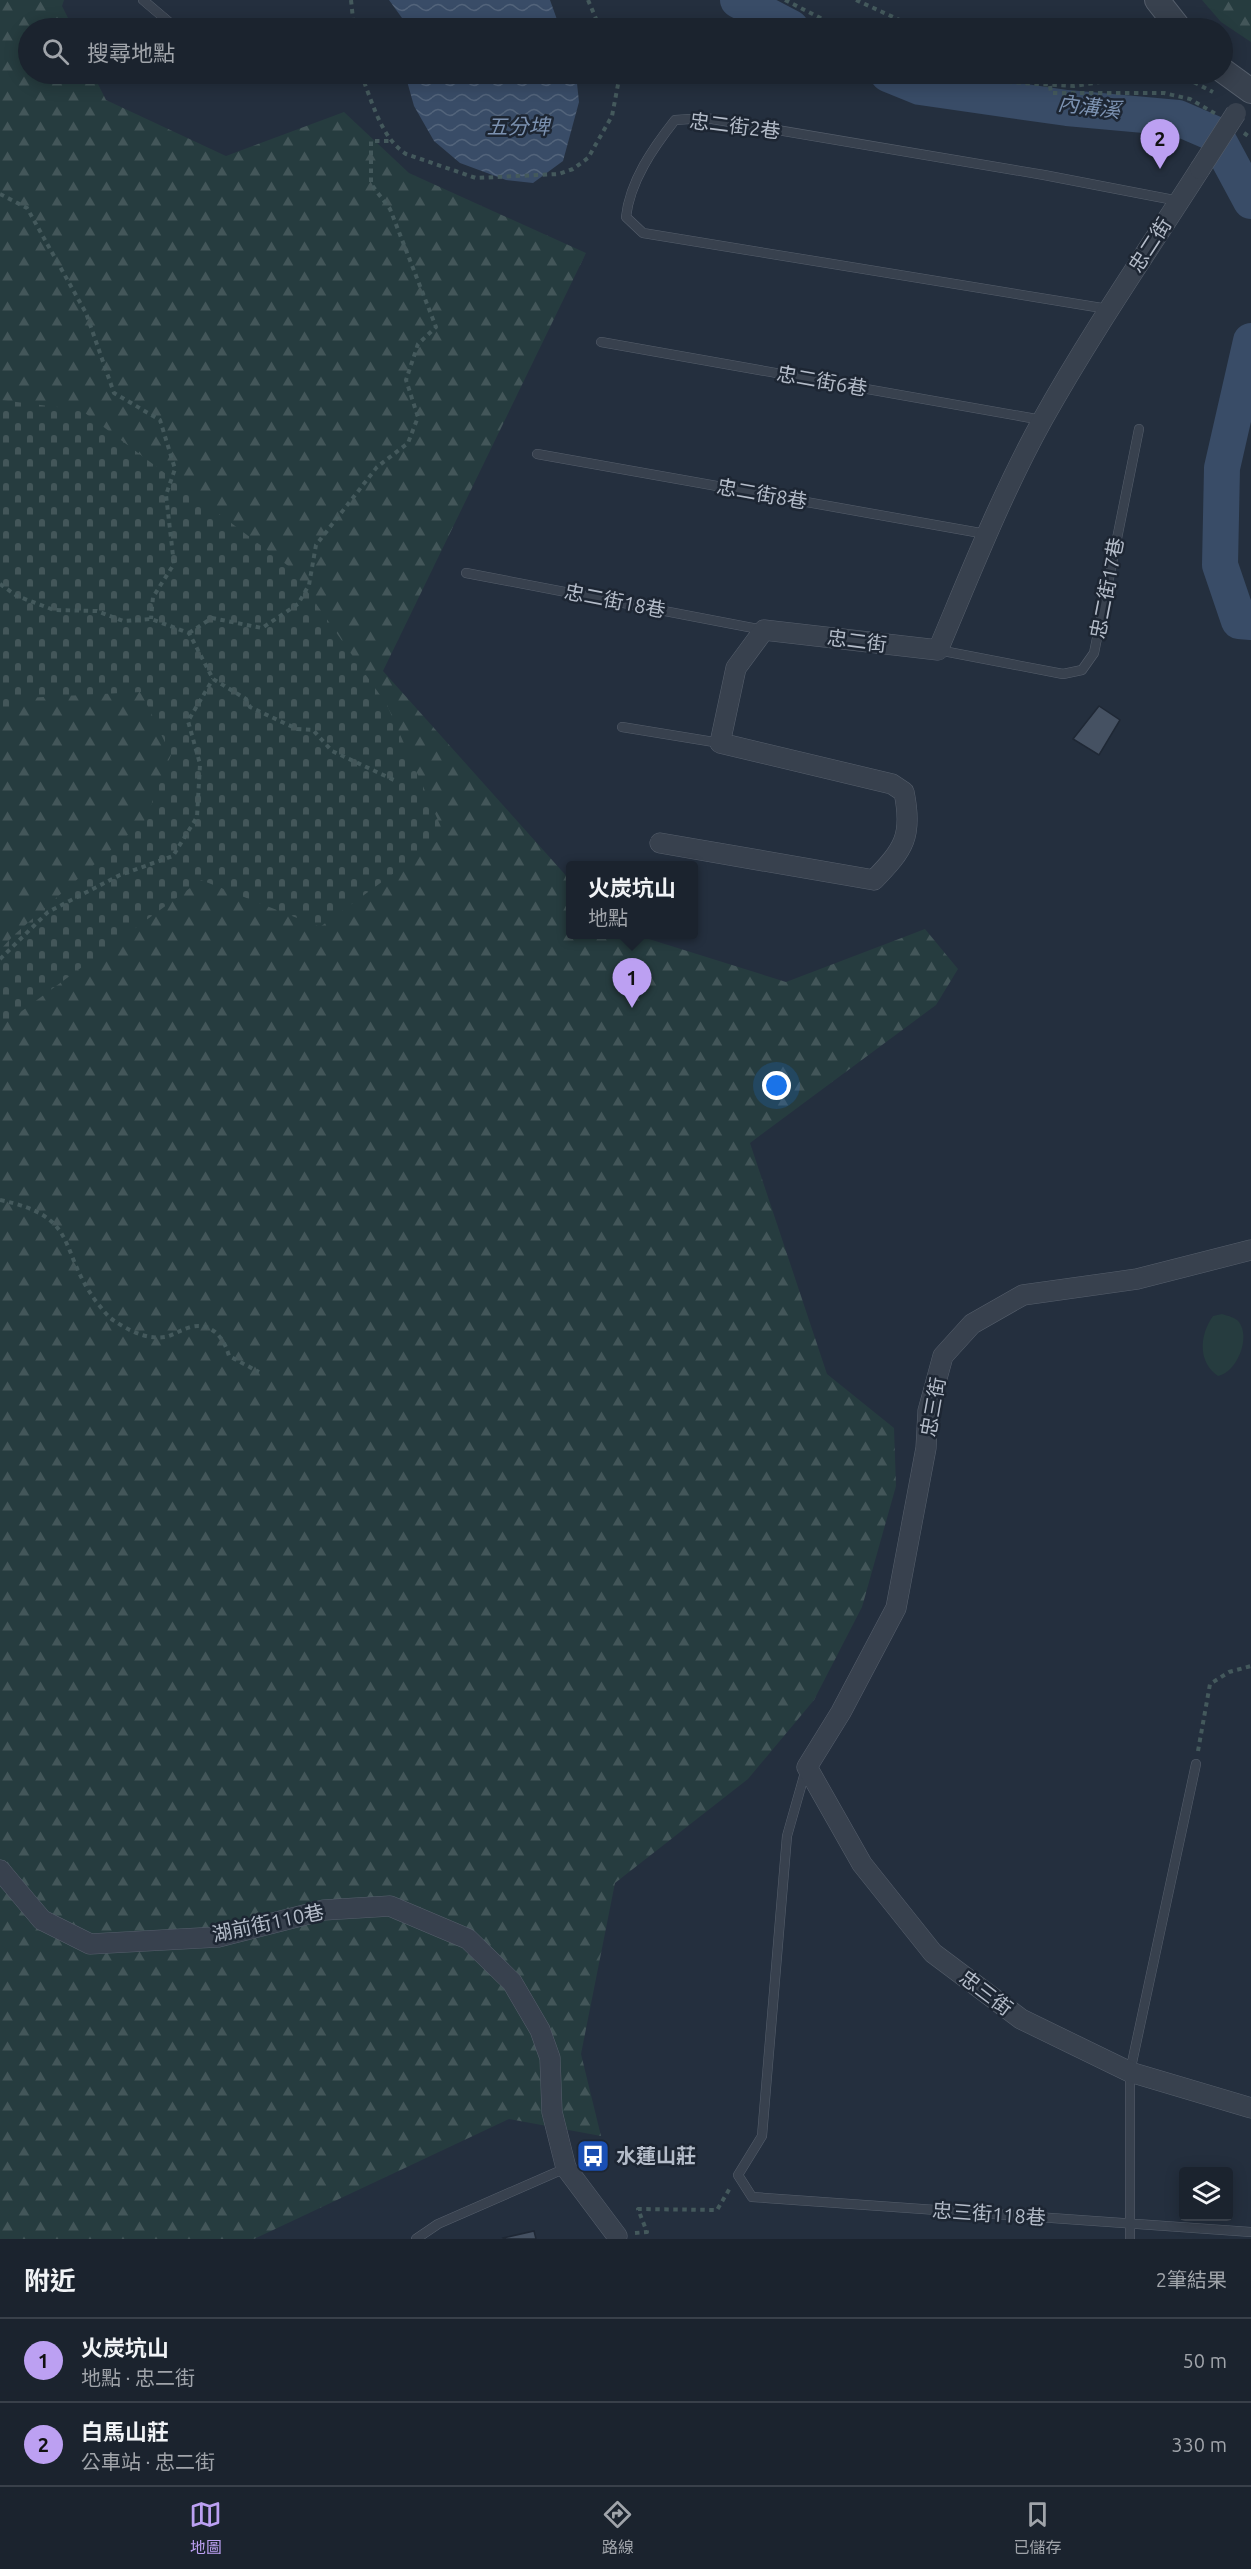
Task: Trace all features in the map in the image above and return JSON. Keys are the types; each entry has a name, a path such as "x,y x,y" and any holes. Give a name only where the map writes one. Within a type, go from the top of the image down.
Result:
{"street":[{"path":"1157,0 1171,18"},
{"path":"1233,78 1251,91"},
{"name":"忠二街","path":"764,630 938,650 986,534 1042,420 1108,309 1234,121 1251,91"},
{"path":"660,843 873,880 897,856 907,832 907,808 904,792 892,784 720,743 736,668 764,630"},
{"name":"忠三街","path":"1251,1250 1137,1279 1023,1295 972,1324 943,1356 928,1411 927,1448 896,1608 841,1712 807,1767 862,1864 933,1953 1021,2019 1130,2072 1251,2108"},
{"name":"湖前街110巷","path":"0,1870 42,1920 90,1944 218,1937 324,1910 390,1906 468,1939 512,1982 540,2030 550,2058 552,2112 566,2168 616,2238"}],"lane":[{"path":"143,0 162,18"},
{"name":"忠二街2巷","path":"1108,309 642,233 626,217 628,199 654,147 675,120 706,118 1044,175 1179,201"},
{"name":"忠二街6巷","path":"601,342 1042,420"},
{"name":"忠二街17巷","path":"938,650 1063,675 1082,670 1094,653 1139,429"},
{"name":"忠二街8巷","path":"537,454 986,534"},
{"name":"忠二街18巷","path":"466,573 764,630"},
{"path":"622,727 720,743"},
{"path":"1130,2239 1130,2072 1196,1764"},
{"name":"忠三街","path":"738,2175 762,2136 787,1836 807,1767"},
{"path":"416,2239 438,2224 566,2168"},
{"name":"忠三街118巷","path":"738,2175 752,2197 1251,2232"}],"path":[{"path":"351,0 353,18"},
{"path":"588,0 596,18"},
{"path":"785,0 820,18"},
{"path":"856,0 895,18"},
{"path":"365,84 391,141 406,154 476,178 559,174 573,170 588,158 612,116 618,84"},
{"path":"1019,84 1050,86 1087,84"},
{"path":"1050,86 1051,93 1164,93 1190,99 1234,121 1251,138"},
{"path":"189,633 212,618 262,628 298,604 309,585 316,545 377,466 408,442 415,426 418,417 406,380 418,344 436,327 390,209 371,184 371,141 391,141"},
{"path":"0,194 27,208 86,313 114,393 160,420 175,469 165,495 174,564 153,597 151,619"},
{"path":"0,584 16,596 54,610 97,611 123,621 151,619 189,633 213,679 246,699 250,707 297,729 313,730 332,751 394,780"},
{"path":"0,959 48,912 120,875 173,856 197,817 201,764 188,721 213,679"},
{"path":"0,1200 27,1206 55,1222 70,1246 81,1280 108,1317 132,1333 164,1337 192,1326 209,1328 225,1340 229,1356 259,1372"},
{"path":"1196,1764 1210,1684 1229,1672 1251,1666"},
{"path":"638,2210 717,2210 738,2175"}],"green space":[{"path":"0,0 64,0 62,6 68,18 18,18 18,84 98,84 106,100 226,156 344,112 409,173 586,253 383,671 566,876 566,939 649,939 786,982 925,929 958,969 936,1005 750,1143 827,1374 894,1428 896,1486 862,1607 814,1700 748,1779 615,1883 581,2054 601,2136 509,2119 254,2239 0,2239"},
{"path":"1202,0 1251,0 1251,42 1233,30 1233,18 1218,18"},
{"path":"0,400 81,410 291,568 387,705 445,836 320,927 201,880 0,1027 0,950 14,935 145,820 171,755 141,692 24,698 0,718"},
{"path":"1222,1314 1239,1322 1243,1345 1231,1368 1218,1376 1207,1364 1203,1340 1213,1316"}],"water":[{"path":"389,0 550,0 556,18 402,18"},
{"name":"五分埤","path":"408,84 577,84 579,102 563,161 533,183 506,180 460,163 434,141 414,106"}],"building":[{"path":"1099,706 1120,720 1099,755 1073,739"},
{"path":"534,2231 536,2239 503,2238"}],"waterway":[{"name":"內溝溪","path":"738,0 772,18"},
{"name":"內溝溪","path":"913,84 920,87 1067,108 1178,118 1215,134 1251,201"},
{"name":"內溝溪","path":"1251,341 1222,468 1220,565 1239,621 1251,622"}],"place":[{"name":"白馬山莊","path":"1160,169"},
{"name":"火炭坑山","path":"632,1008"},
{"name":"水蓮山莊","path":"593,2156"}]}
